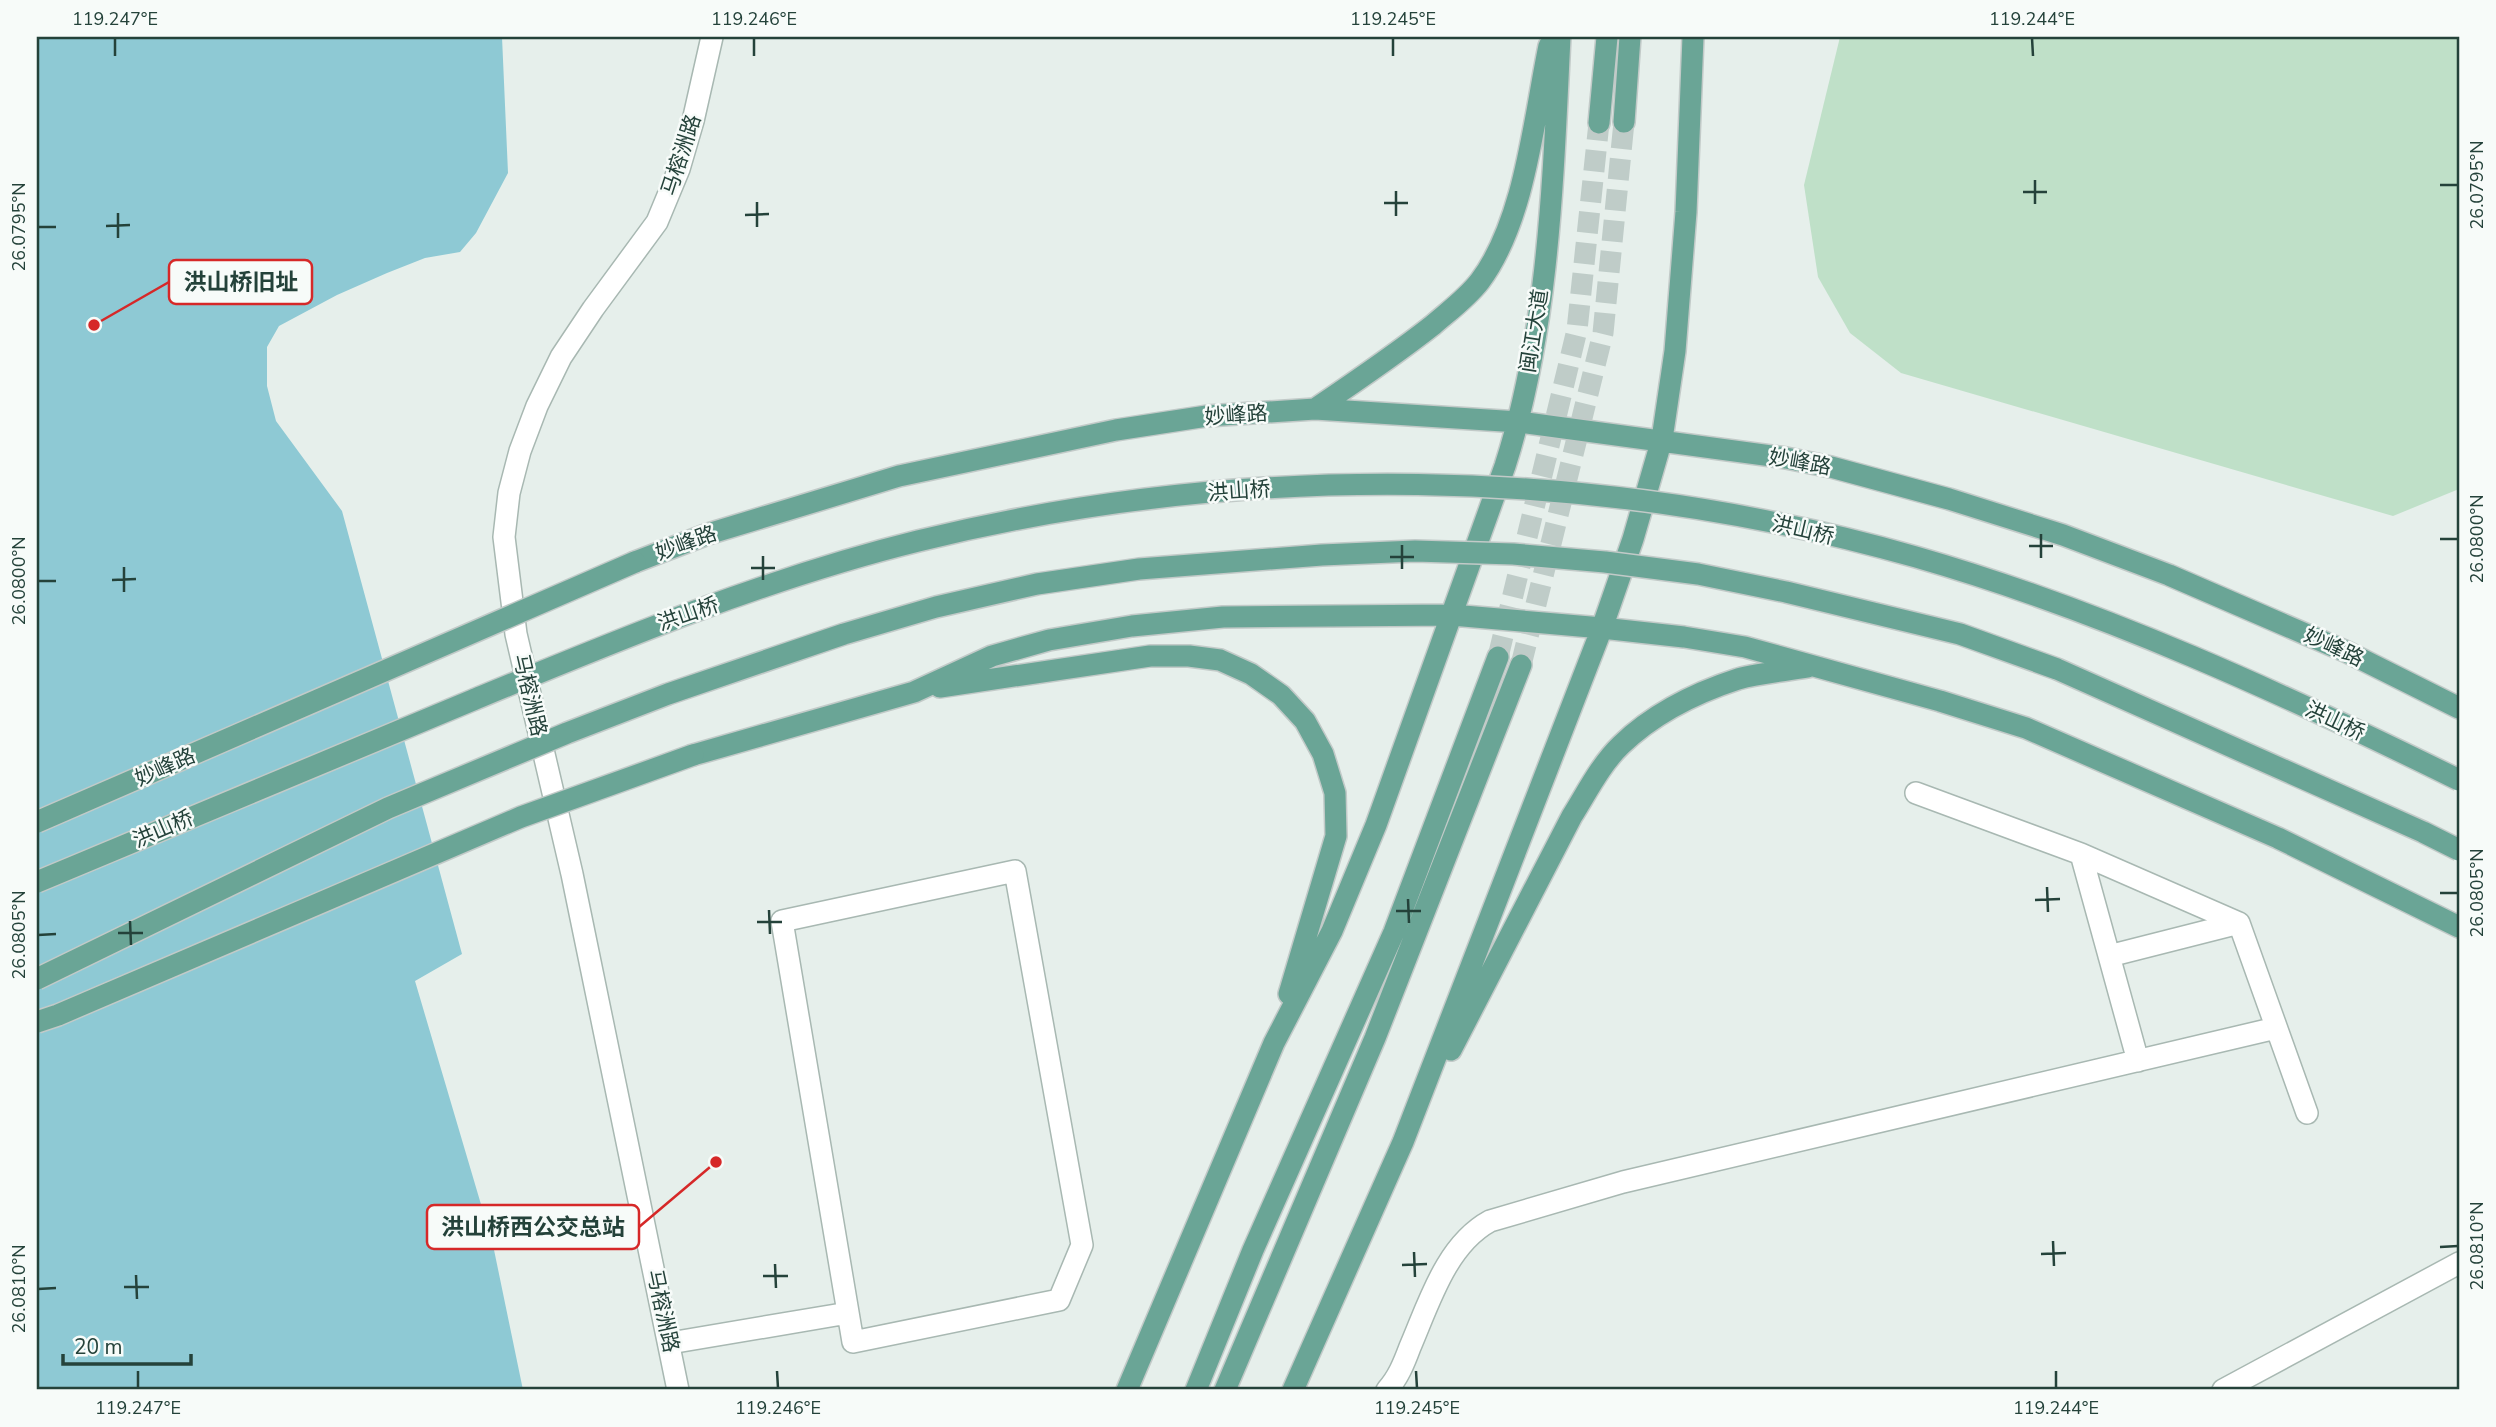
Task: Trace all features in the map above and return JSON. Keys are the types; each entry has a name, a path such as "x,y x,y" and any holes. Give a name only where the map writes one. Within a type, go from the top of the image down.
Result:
{"main road":[{"path":"1315,409 1412,342 1458,304 1480,280 1499,248 1519,193 1551,37"},
{"name":"闽江大道","path":"1274,1043 1342,907 1376,825 1519,422 1536,329 1548,240 1560,37"},
{"path":"1599,123 1607,37"},
{"path":"1624,122 1630,37"},
{"path":"1293,1390 1404,1142 1602,628 1633,539 1662,439 1675,351 1684,239 1693,37"},
{"name":"妙峰路","path":"37,822 635,562 708,534 899,476 1115,430 1207,416 1315,409 1519,422 1662,439 1831,467 1949,499 2063,535 2169,575 2347,652 2459,708"},
{"name":"洪山桥","path":"37,883 556,664 654,625 828,566 916,541 1015,520 1130,501 1269,489 1386,486 1547,491 1721,512 1887,550 1996,582 2084,612 2259,686 2459,780"},
{"path":"37,979 388,808 593,723 844,634 936,607 1037,584 1139,569 1322,555 1415,551 1513,554 1605,562 1698,574 1960,634 2057,669 2459,850"},
{"path":"914,692 992,656 1049,640 1132,626 1223,617 1452,615 1684,637 1745,647 1940,701 2026,728 2278,838 2459,927"},
{"path":"37,1022 521,817 693,755 914,692 1150,656 1188,656 1220,660 1251,674 1281,695 1305,721 1322,754 1335,793 1336,836 1274,1043 1127,1390"},
{"path":"1196,1390 1253,1250 1394,932 1498,657"},
{"path":"1225,1390 1376,1038 1521,665"},
{"path":"1404,1142 1572,816 1594,780 1620,746 1658,715 1694,696 1741,678 1814,666"}],"street":[{"name":"马榕洲路","path":"678,1390 572,874 516,634 504,537 509,493 520,451 537,406 561,356 657,222 679,169 690,133 712,37"},
{"path":"1916,793 2081,855 2239,923 2307,1113"},
{"path":"2081,855 2138,1061"},
{"path":"1015,871 1082,1245 1059,1300 853,1342 848,1313 782,921 1015,871"},
{"path":"2109,956 2239,923"},
{"path":"1387,1390 1399,1374 1430,1302 1461,1243 1474,1230 1490,1221 1623,1182 2276,1028"},
{"path":"2223,1390 2459,1263"},
{"path":"670,1343 848,1313"}],"green space":[{"path":"1840,37 2459,37 2459,489 2393,516 1901,373 1850,333 1818,277 1804,185"}],"water":[{"path":"37,37 502,37 508,173 476,233 460,252 425,258 387,273 337,295 279,326 267,347 267,386 276,421 342,511 462,954 415,981 493,1245 523,1390 37,1390"}],"tunnel":[{"path":"1521,665 1603,333 1624,122"},
{"path":"1498,657 1577,330 1599,123"}],"place":[{"name":"洪山桥旧址","path":"94,325"},
{"name":"洪山桥西公交总站","path":"716,1162"}]}
